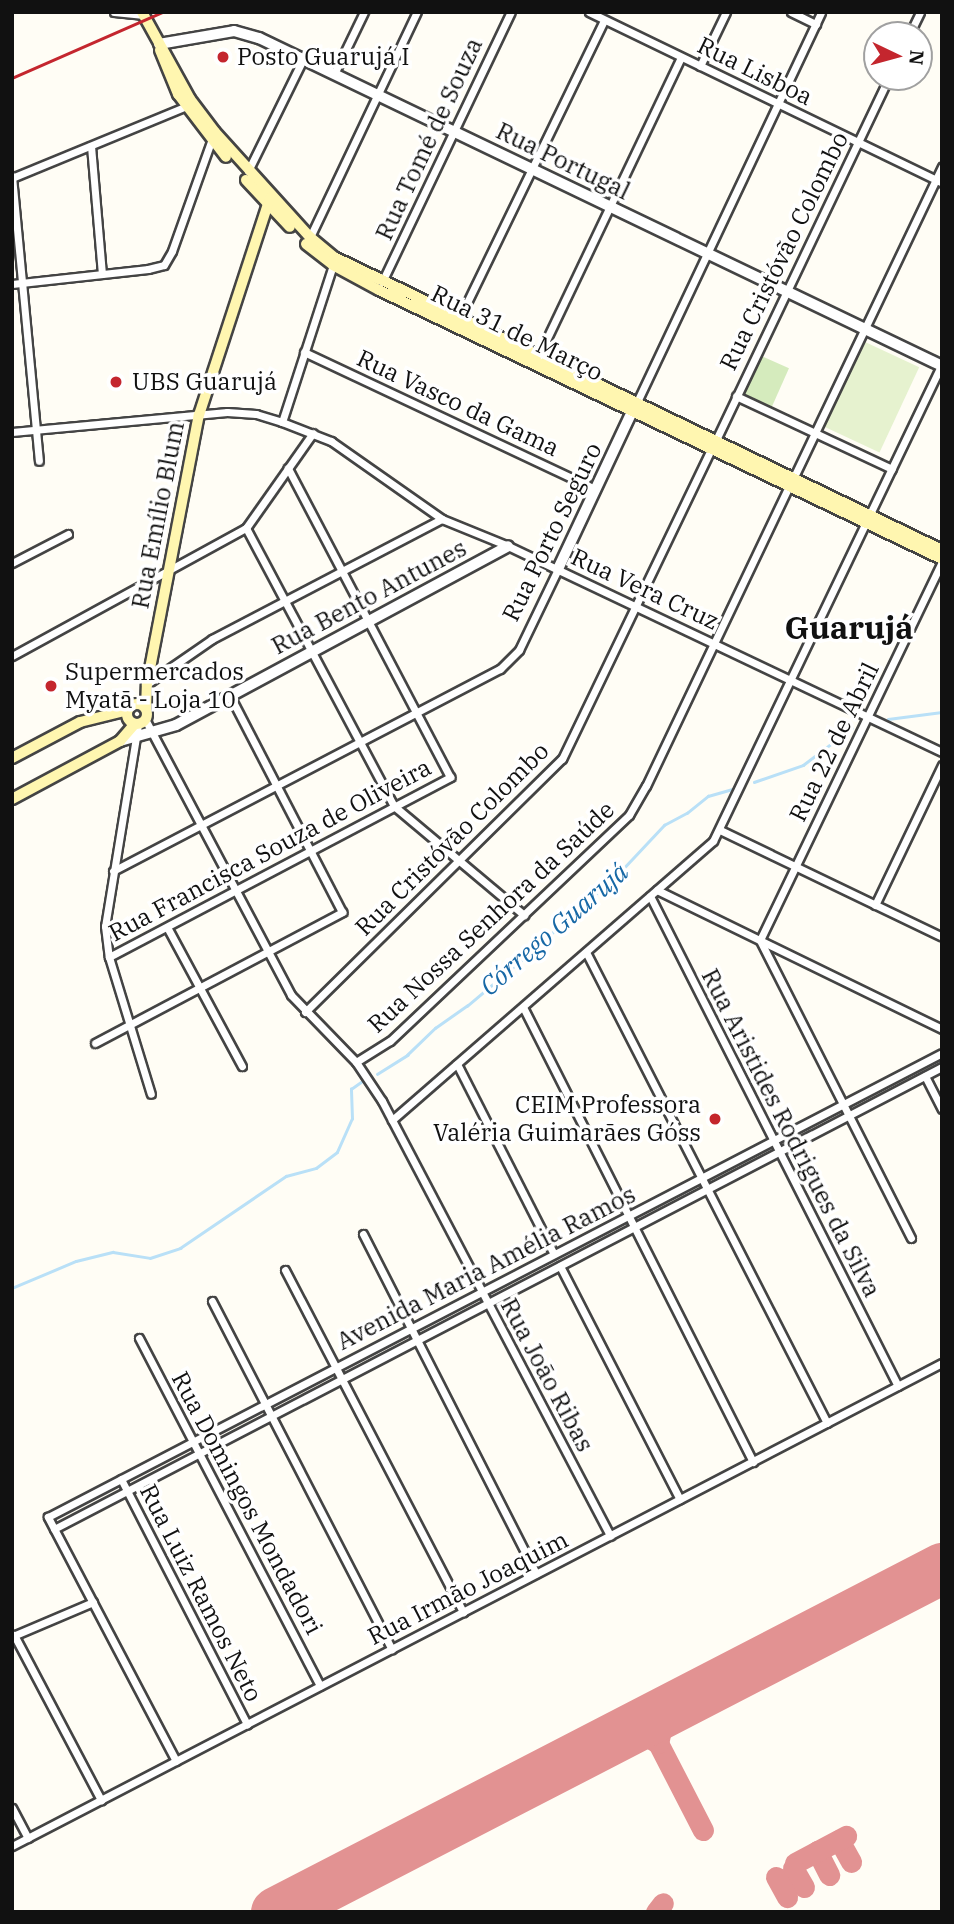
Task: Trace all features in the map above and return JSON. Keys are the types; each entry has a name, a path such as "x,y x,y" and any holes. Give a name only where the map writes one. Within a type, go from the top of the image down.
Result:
{"main road":[{"name":"Rua 31 de Março","path":"143,13 159,44 164,65 189,105 213,137 316,253 332,265 868,519 942,550"},
{"name":"Rua 31 de Março","path":"213,137 248,171 269,200 334,257 382,283 538,357 634,408"},
{"name":"Rua Emílio Blum","path":"138,715 147,684 199,415 269,200"},
{"name":"Rua 31 de Março","path":"868,519 942,561"},
{"path":"12,799 120,741 138,715"},
{"path":"12,758 80,722 138,715"}],"street":[{"path":"114,12 143,13"},
{"path":"334,74 364,12"},
{"path":"310,237 417,12"},
{"name":"Rua Tomé de Souza","path":"382,283 510,12"},
{"name":"Rua Lisboa","path":"589,12 938,182"},
{"path":"700,66 726,12"},
{"path":"791,12 816,24"},
{"name":"Rua Porto Seguro","path":"113,872 500,669 514,657 821,12"},
{"path":"459,320 604,20"},
{"name":"Rua Portugal","path":"159,44 234,31 259,38 942,365"},
{"path":"538,357 681,57"},
{"path":"248,171 303,59"},
{"name":"Rua Cristóvão Colombo","path":"305,1012 562,759 882,91"},
{"path":"39,461 12,177 189,105"},
{"path":"12,284 157,268 168,259 213,137"},
{"path":"91,146 103,274"},
{"name":"Rua Nossa Senhora da Saúde","path":"356,1062 390,1041 629,815 646,786 864,328 938,182 942,167"},
{"path":"282,422 332,265"},
{"name":"Rua Vasco da Gama","path":"304,352 595,489"},
{"path":"392,1120 702,852 720,830 942,365"},
{"path":"736,396 892,469"},
{"name":"Rua Vera Cruz","path":"12,432 243,412 282,422 339,446 442,519 508,545 942,752"},
{"path":"12,656 246,528 313,433"},
{"path":"288,468 416,713"},
{"path":"147,684 202,645 442,519"},
{"path":"246,528 394,806 524,915"},
{"path":"12,563 68,534"},
{"name":"Rua Bento Antunes","path":"120,741 176,726 508,545"},
{"name":"Rua 22 de Abril","path":"760,940 942,561"},
{"path":"95,1043 342,912 230,696"},
{"name":"Rua Francisca Souza de Oliveira","path":"109,957 450,777 416,713"},
{"name":"Rua João Ribas","path":"138,715 152,733 203,824 292,995 305,1012 356,1062 392,1120 610,1536"},
{"name":"Rua Emílio Blum","path":"138,715 105,926 109,957 150,1094"},
{"path":"875,905 942,765"},
{"path":"720,830 942,937"},
{"path":"657,890 942,1029"},
{"name":"Rua Aristides Rodrigues da Silva","path":"650,896 898,1386"},
{"path":"167,927 242,1066"},
{"path":"760,940 911,1238"},
{"path":"586,952 827,1423"},
{"path":"523,1007 752,1462"},
{"name":"Avenida Maria Amélia Ramos","path":"942,1053 48,1517 54,1529 942,1067"},
{"path":"457,1064 554,1254"},
{"path":"925,1076 942,1109"},
{"path":"363,1234 536,1574"},
{"path":"560,1266 680,1499"},
{"path":"285,1270 463,1612"},
{"path":"212,1301 392,1649"},
{"name":"Rua Domingos Mondadori","path":"139,1338 320,1686"},
{"name":"Rua Irmão Joaquim","path":"12,1846 942,1363"},
{"name":"Rua Luiz Ramos Neto","path":"121,1479 247,1724"},
{"path":"54,1529 176,1761"},
{"path":"93,1602 13,1635 101,1800"},
{"path":"12,1808 28,1838"}],"green space":[{"path":"863,341 919,367 879,452 823,426"},
{"path":"757,354 789,368 770,411 738,397"}],"waterway":[{"name":"Córrego Guarujá","path":"888,719 942,712"},
{"name":"Córrego Guarujá","path":"754,782 803,765 852,728"},
{"name":"Córrego Guarujá","path":"377,1074 407,1055 435,1028 467,1006 532,951 619,873 664,825 687,813 708,796 732,789"},
{"name":"Córrego Guarujá","path":"12,1288 76,1261 113,1252 150,1258 180,1248 286,1176 316,1168 337,1152 352,1119 351,1089 361,1082"}],"taxiway":[{"path":"665,1711 658,1743 703,1830"},
{"path":"624,1732 644,1735 658,1743"},
{"path":"795,1863 846,1836"},
{"path":"839,1840 851,1862"},
{"path":"817,1851 829,1875"},
{"path":"793,1868 804,1887"},
{"path":"776,1877 787,1897"},
{"path":"656,1912 663,1903"}],"runway":[{"path":"276,1912 942,1568"}],"railway":[{"path":"12,78 162,12"}],"place":[{"name":"Posto Guarujá I","path":"223,57"},
{"name":"UBS Guarujá","path":"116,382"},
{"name":"Supermercados Myatã - Loja 10","path":"51,686"},
{"name":"CEIM Professora Valéria Guimarães Góss","path":"715,1119"}],"district":[{"name":"Guarujá","path":"849,627"}]}
